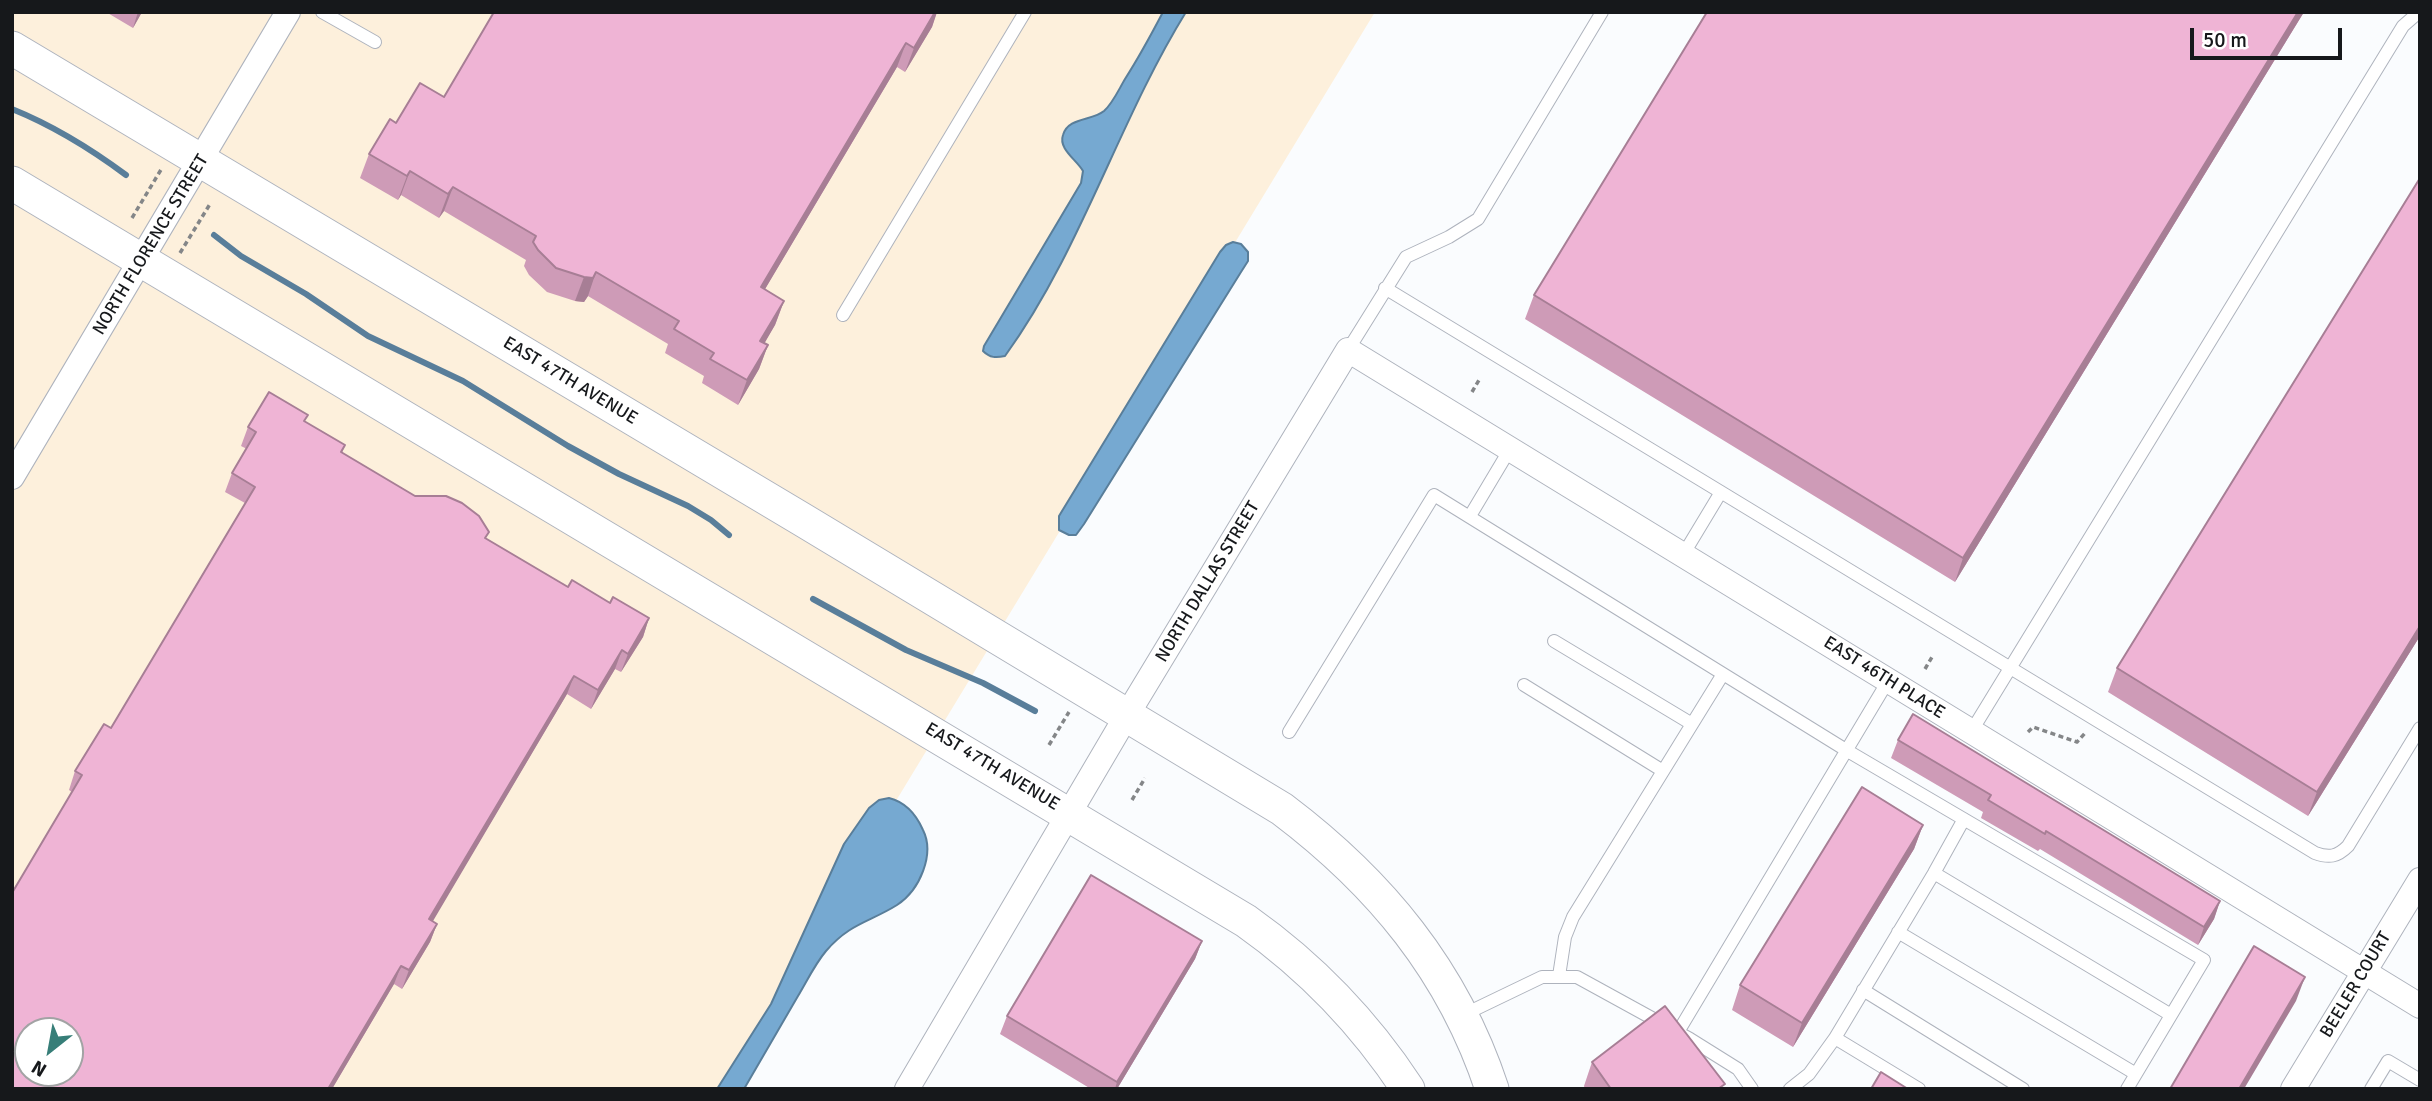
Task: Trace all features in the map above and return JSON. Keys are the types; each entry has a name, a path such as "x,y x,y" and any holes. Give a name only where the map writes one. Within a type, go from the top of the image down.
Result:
{"main road":[{"name":"EAST 47TH AVENUE","path":"12,48 1259,794 1300,823 1343,859 1382,898 1430,959 1482,1060 1492,1089"},
{"name":"EAST 47TH AVENUE","path":"12,183 1191,886 1277,943 1312,973 1349,1011 1386,1056 1408,1089"}],"street":[{"name":"NORTH FLORENCE STREET","path":"12,477 288,12"},
{"name":"NORTH DALLAS STREET","path":"907,1089 1127,715 1348,350"},
{"name":"EAST 46TH PLACE","path":"1348,350 2420,1006"},
{"name":"BEELER COURT","path":"2293,1089 2420,880"}],"lane":[{"path":"322,12 375,42"},
{"path":"843,315 1025,12"},
{"path":"1348,350 1406,257 1449,237 1478,219 1602,12"},
{"path":"1971,732 2403,26 2419,12"},
{"path":"1385,288 2315,853 2325,857 2334,856 2348,846 2420,728"},
{"path":"1470,516 1510,449"},
{"path":"1683,555 1721,492"},
{"path":"1289,732 1434,495 1846,750 2204,960 2127,1089"},
{"path":"1554,641 1692,724"},
{"path":"1559,975 1565,937 1573,916 1723,674"},
{"path":"1678,1032 1888,681"},
{"path":"1524,685 1663,771"},
{"path":"1790,1089 1809,1074 1835,1038 1964,820"},
{"path":"1934,873 2171,1015"},
{"path":"1898,932 2136,1074"},
{"path":"1461,1016 1542,977 1577,977 1678,1032 1738,1069 1752,1089"},
{"path":"1863,990 2023,1089"},
{"path":"1835,1038 1919,1089"},
{"path":"2371,1089 2388,1060 2420,1080"}],"path":[{"path":"132,218 165,163"},
{"path":"177,258 210,204"},
{"path":"1472,392 1479,380"},
{"path":"1925,669 1932,657"},
{"path":"1049,745 1069,712"},
{"path":"2028,732 2034,727 2077,742 2087,731"},
{"path":"1132,800 1145,778"}],"shaded area":[{"path":"12,12 1375,12 721,1089 12,1089"}],"water":[{"path":"1163,12 1186,12 1140,97 1078,230 1032,316 1005,356 988,355 983,351 984,346 1081,183 1083,171 1063,145 1066,129 1075,122 1099,114 1107,108"},
{"path":"1233,242 1241,244 1248,252 1248,261 1084,524 1076,535 1059,530 1059,516 1220,252"},
{"path":"889,798 900,802 909,810 923,830 927,850 918,881 897,905 843,934 826,951 744,1089 717,1089 771,1004 844,844 869,808 879,800"}],"building":[{"path":"494,12 935,12 914,48 906,43 761,287 784,301 760,341 768,345 747,380 710,359 714,353 674,329 679,321 596,272 593,278 556,268 533,242 536,236 453,187 448,194 410,171 407,176 369,154 390,119 396,123 420,83 444,97"},
{"path":"1707,12 2298,12 1963,558 1534,295"},
{"path":"2420,178 2420,626 2317,792 2117,668"},
{"path":"269,392 308,415 304,421 345,445 341,452 415,496 446,496 462,503 479,516 489,532 485,538 568,587 572,580 610,603 613,597 649,618 628,654 622,650 598,690 574,676 429,919 437,924 409,970 401,966 328,1089 12,1089 12,893 82,775 75,771 104,724 111,728 255,487 232,473 256,432 248,427"},
{"path":"1913,714 2220,901 2204,927 2046,831 2045,834 1988,800 1991,795 1898,740"},
{"path":"1862,787 1923,825 1802,1023 1740,985"},
{"path":"1091,875 1202,941 1117,1082 1007,1016"},
{"path":"2254,946 2305,977 2239,1089 2170,1089"},
{"path":"1665,1006 1725,1084 1718,1089 1611,1089 1592,1062"},
{"path":"1881,1072 1908,1089 1871,1089"}],"waterway":[{"path":"12,109 72,139 126,175"},
{"path":"214,235 241,256 306,294 368,336 463,381 568,446 619,474 688,506 729,535"},
{"path":"813,599 906,650 983,683 1035,711"}]}
